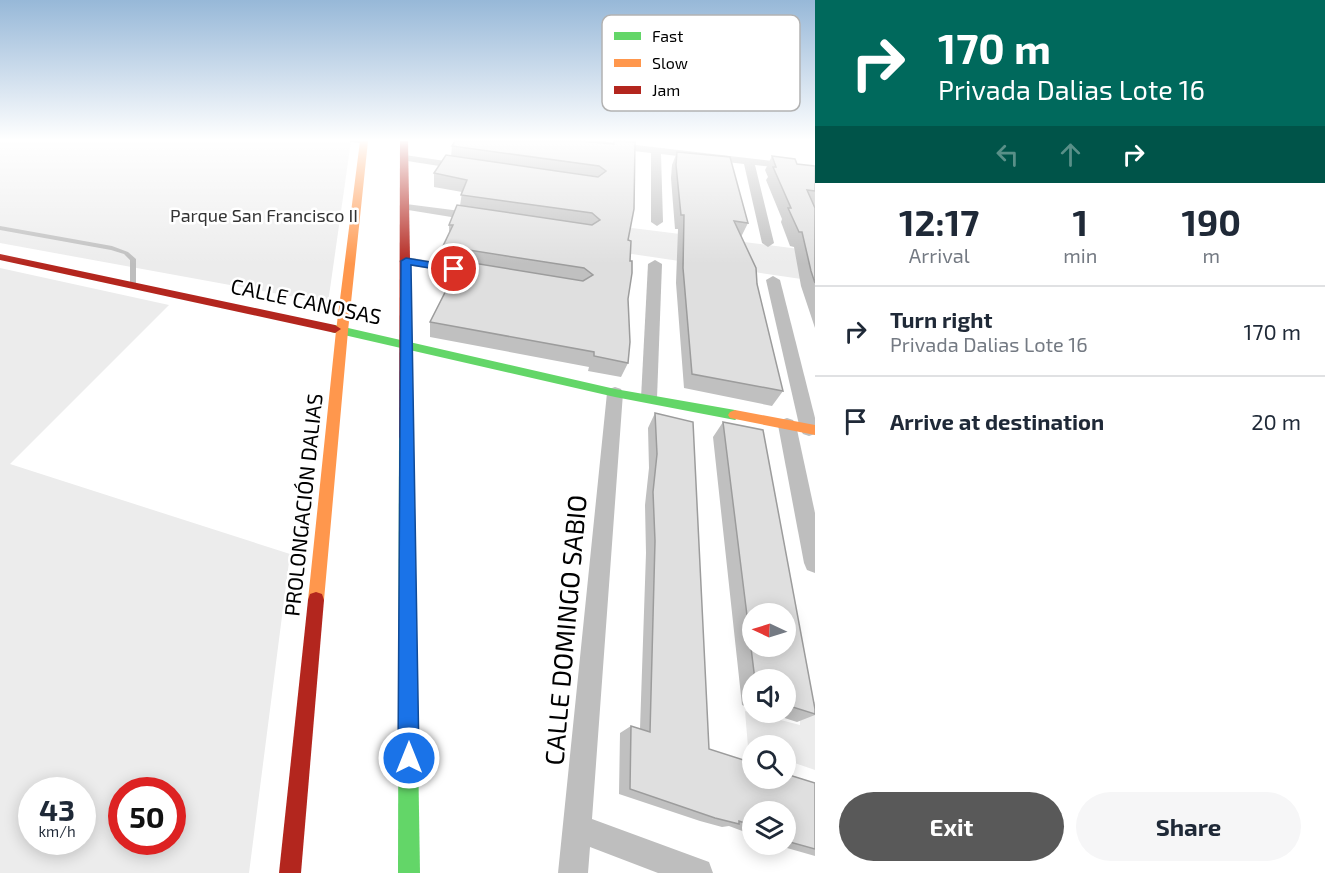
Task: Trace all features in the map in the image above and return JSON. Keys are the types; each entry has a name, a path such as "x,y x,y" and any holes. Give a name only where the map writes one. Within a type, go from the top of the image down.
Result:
{"main road":[{"name":"PROLONGACIÓN DALIAS","path":"290,873 355,182"},
{"path":"405,182 409,873"},
{"name":"CALLE CANOSAS","path":"0,257 407,345 615,393 812,430"}],"street":[{"path":"656,182 657,222"},
{"path":"754,182 768,243"},
{"path":"406,207 486,218"},
{"path":"406,261 489,274"},
{"path":"648,398 655,264"},
{"path":"773,280 812,430"},
{"name":"CALLE DOMINGO SABIO","path":"573,873 615,393"},
{"path":"787,425 815,563"},
{"path":"578,828 698,873"}],"lane":[{"path":"0,228 112,248 126,253 133,260 133,286"}],"green space":[{"name":"Parque San Francisco II","path":"0,182 345,182 328,303 0,243"},
{"path":"600,224 815,251 815,281 598,249"},
{"path":"0,268 169,305 10,464 290,554 249,873 0,873"},
{"path":"799,698 815,702 815,770 796,763 796,735 747,735 746,723 792,723 800,725"}],"building":[{"path":"466,182 634,182 634,209 628,240 631,241 632,273 628,299 630,342 628,363 594,356 594,352 430,322 461,261 583,281 593,275 584,268 443,246 453,225 449,225 457,205 592,225 600,220 592,213 461,195"},
{"path":"678,182 737,182 748,223 734,221 756,268 757,284 783,391 692,374 683,268 684,215 681,215"},
{"path":"779,182 815,182 815,191 807,190 815,208 815,283 802,232 799,232 788,208 791,208"},
{"path":"655,413 693,422 709,749 742,760 742,789 796,789 796,777 815,783 815,849 796,844 796,801 742,801 742,822 739,821 739,824 630,789 631,726 650,732 655,541 653,492 657,454"},
{"path":"723,422 763,430 795,603 745,603"},
{"path":"796,607 815,709 815,714 796,708 796,669 754,669 752,657 796,657"}],"traffic: fast":[{"path":"335,329 615,393 735,415"},
{"path":"406,437 409,873"}],"traffic: slow":[{"path":"316,600 342,331 359,182"},
{"path":"735,415 815,430"}],"traffic: jam":[{"path":"404,182 406,437"},
{"path":"0,257 335,329"},
{"path":"290,873 316,600"}],"route":[{"path":"409,758 406,261 454,269"}]}
